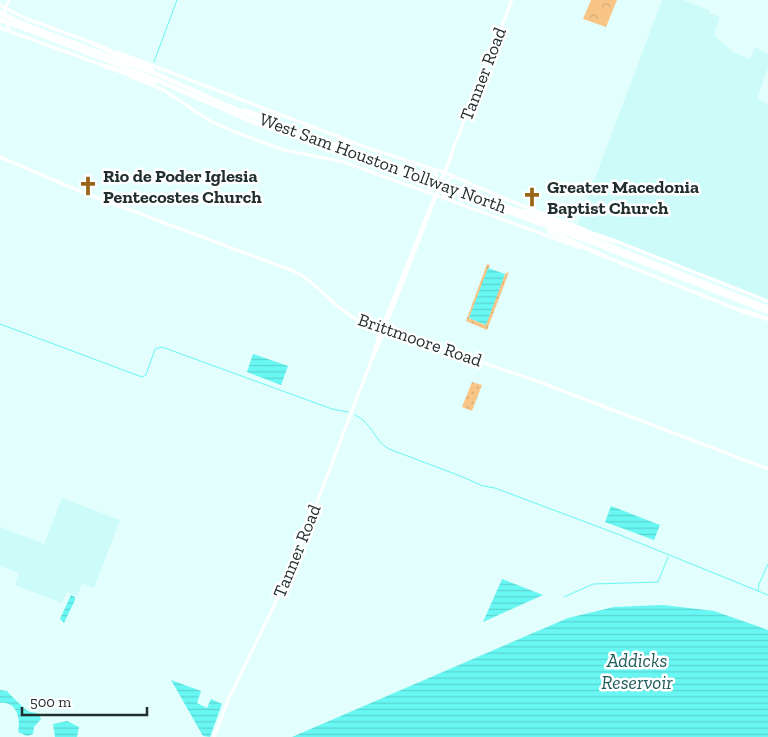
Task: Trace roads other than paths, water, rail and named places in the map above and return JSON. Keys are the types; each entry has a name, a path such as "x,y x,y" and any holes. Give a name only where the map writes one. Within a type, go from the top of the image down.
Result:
{"highway":[{"name":"West Sam Houston Tollway North","path":"0,13 28,29 152,78 256,123 451,189 768,312"},
{"name":"West Sam Houston Tollway North","path":"0,19 159,76 212,99 305,135 362,154 429,181"},
{"path":"92,43 156,72 159,76"},
{"path":"104,66 144,78 198,99"},
{"path":"212,99 362,154"},
{"name":"West Sam Houston Tollway North","path":"451,189 494,203 768,308"},
{"path":"494,203 498,202 614,241"},
{"path":"538,224 606,257"},
{"path":"743,311 768,320"}],"main road":[{"path":"0,23 9,0"},
{"name":"Tanner Road","path":"383,329 428,220 444,172 512,0"},
{"path":"0,5 16,14 371,149 455,176 508,200 768,301"},
{"path":"12,32 7,24 16,14"},
{"path":"0,28 162,89 194,111 229,130 284,150 336,159 447,201 504,218 743,311"},
{"name":"Brittmoore Road","path":"0,157 82,192 296,272 352,317 532,379 768,469"},
{"path":"432,168 439,169 450,158"},
{"path":"450,158 450,170 455,176"},
{"path":"426,193 432,189 437,176 432,168"},
{"path":"447,201 443,193 448,180 455,176"},
{"path":"426,193 429,202 427,212"},
{"name":"Tanner Road","path":"214,737 229,698 290,573 427,212 435,196"},
{"path":"428,220 437,202 447,201"}],"water":[{"path":"488,268 505,274 486,325 469,318"},
{"path":"253,354 288,366 281,385 247,372"},
{"path":"611,506 660,525 654,540 605,522"},
{"path":"502,579 543,595 483,622"},
{"path":"71,595 75,597 75,600 64,623 60,619"},
{"name":"Addicks Reservoir","path":"663,605 714,611 768,630 768,737 292,737 568,618 614,607"},
{"path":"171,680 201,691 197,703 207,708 211,699 222,704 210,737 203,736"},
{"path":"0,690 7,691 28,711 39,714 41,719 34,727 33,734 27,736 18,732 19,722 16,712 10,705 0,703"},
{"path":"67,721 79,727 77,737 55,737 53,724"}],"waterway":[{"path":"154,62 177,0"},
{"path":"0,324 142,377 146,375 155,349 162,347 332,409 348,412"},
{"path":"355,415 361,418 384,446 389,449 483,486 495,488 615,533 768,595"},
{"path":"564,597 593,584 658,582 668,557"},
{"path":"758,591 768,564"}],"place":[{"name":"Rio de Poder Iglesia Pentecostes Church","path":"88,186"},
{"name":"Greater Macedonia Baptist Church","path":"532,197"}]}
